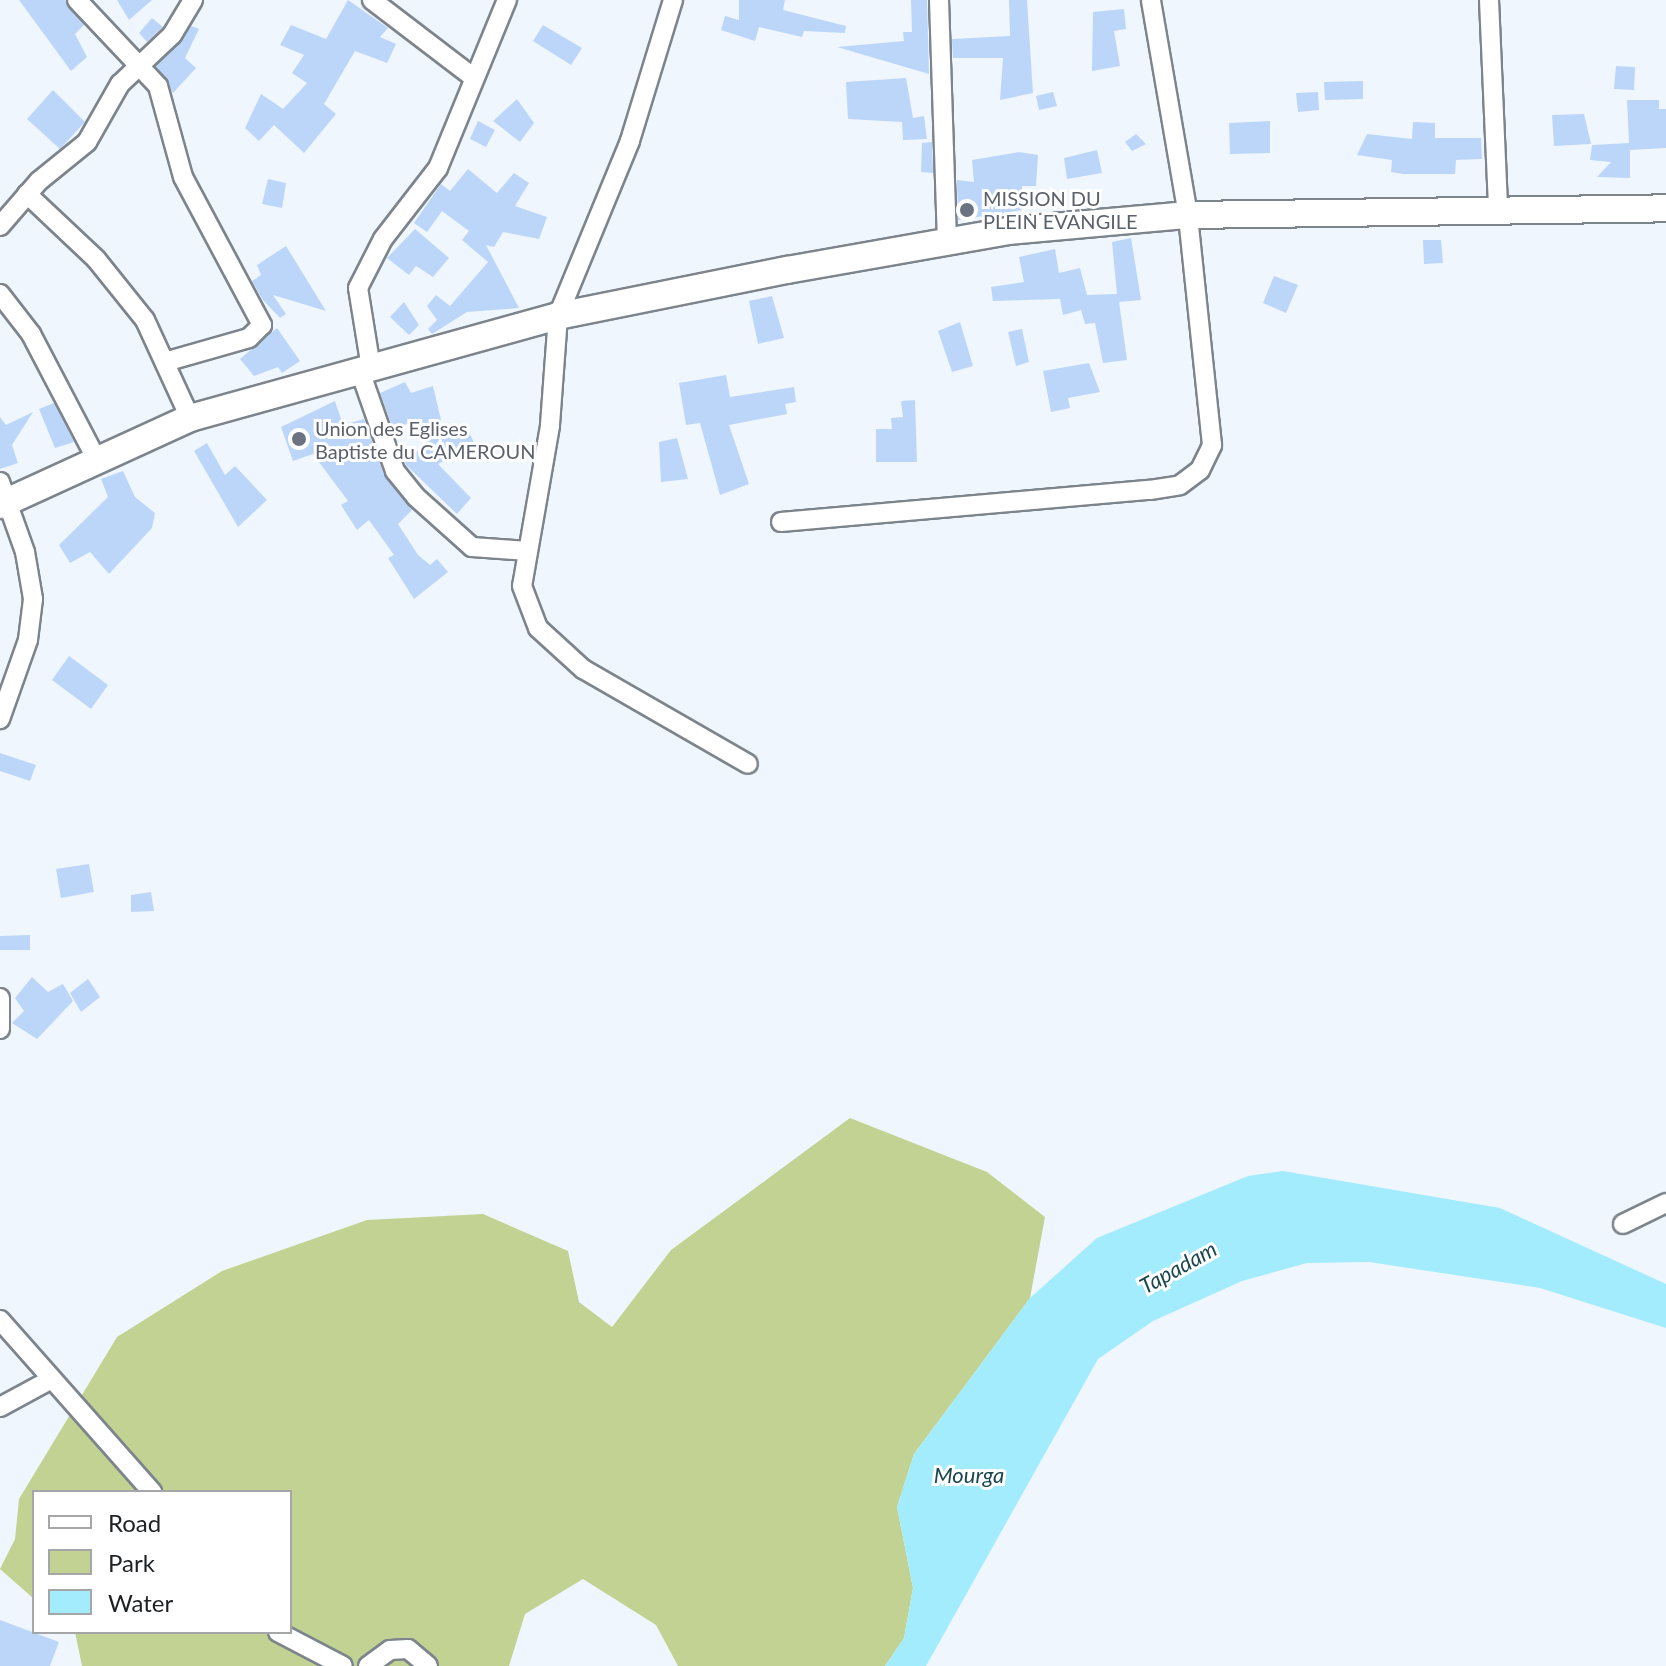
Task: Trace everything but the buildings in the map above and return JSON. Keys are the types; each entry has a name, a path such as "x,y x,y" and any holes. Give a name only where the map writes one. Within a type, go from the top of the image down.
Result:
{"street":[{"path":"77,0 142,63 158,86 183,177 262,325 249,338 168,361"},
{"path":"0,226 27,194 87,142 110,98 172,35 193,0"},
{"path":"372,0 474,78"},
{"path":"507,0 438,168 383,239 358,288 365,370 395,471 416,497 464,543 528,551"},
{"path":"673,0 630,141 558,316 550,426 522,586 538,628 623,698 748,764"},
{"path":"939,0 947,242"},
{"path":"781,522 1150,490 1190,477 1212,445 1188,215 1151,0"},
{"path":"1489,0 1498,210"},
{"path":"27,194 96,259 168,361 190,418"},
{"path":"0,719 32,622 25,552 3,496 97,460 190,418 558,316 947,242 1188,215 1666,208"},
{"path":"0,294 31,334 97,460"},
{"path":"0,998 0,1029"},
{"path":"1623,1224 1666,1203"},
{"path":"0,1320 150,1490"},
{"path":"0,1407 50,1380"},
{"path":"282,1634 343,1666"},
{"path":"368,1666 390,1650 408,1649 428,1666"}],"green space":[{"path":"850,1118 987,1172 1045,1217 1030,1298 914,1454 897,1507 913,1588 904,1638 885,1666 678,1666 656,1625 583,1579 525,1614 509,1666 82,1666 75,1634 292,1634 292,1490 32,1490 32,1597 0,1569 15,1539 19,1499 117,1337 222,1271 367,1220 483,1214 568,1251 579,1302 612,1327 671,1250"}],"water":[{"name":"Mourga","path":"1283,1171 1500,1208 1666,1284 1666,1328 1540,1288 1369,1262 1307,1263 1242,1281 1153,1321 1098,1359 926,1666 885,1666 904,1638 913,1588 897,1507 914,1454 1030,1298 1097,1238 1248,1176"}],"place":[{"name":"MISSION DU PLEIN EVANGILE","path":"967,210"},
{"name":"Union des Eglises Baptiste du CAMEROUN","path":"299,439"}],"water label":[{"name":"Tapadam","path":"1178,1267"}]}
